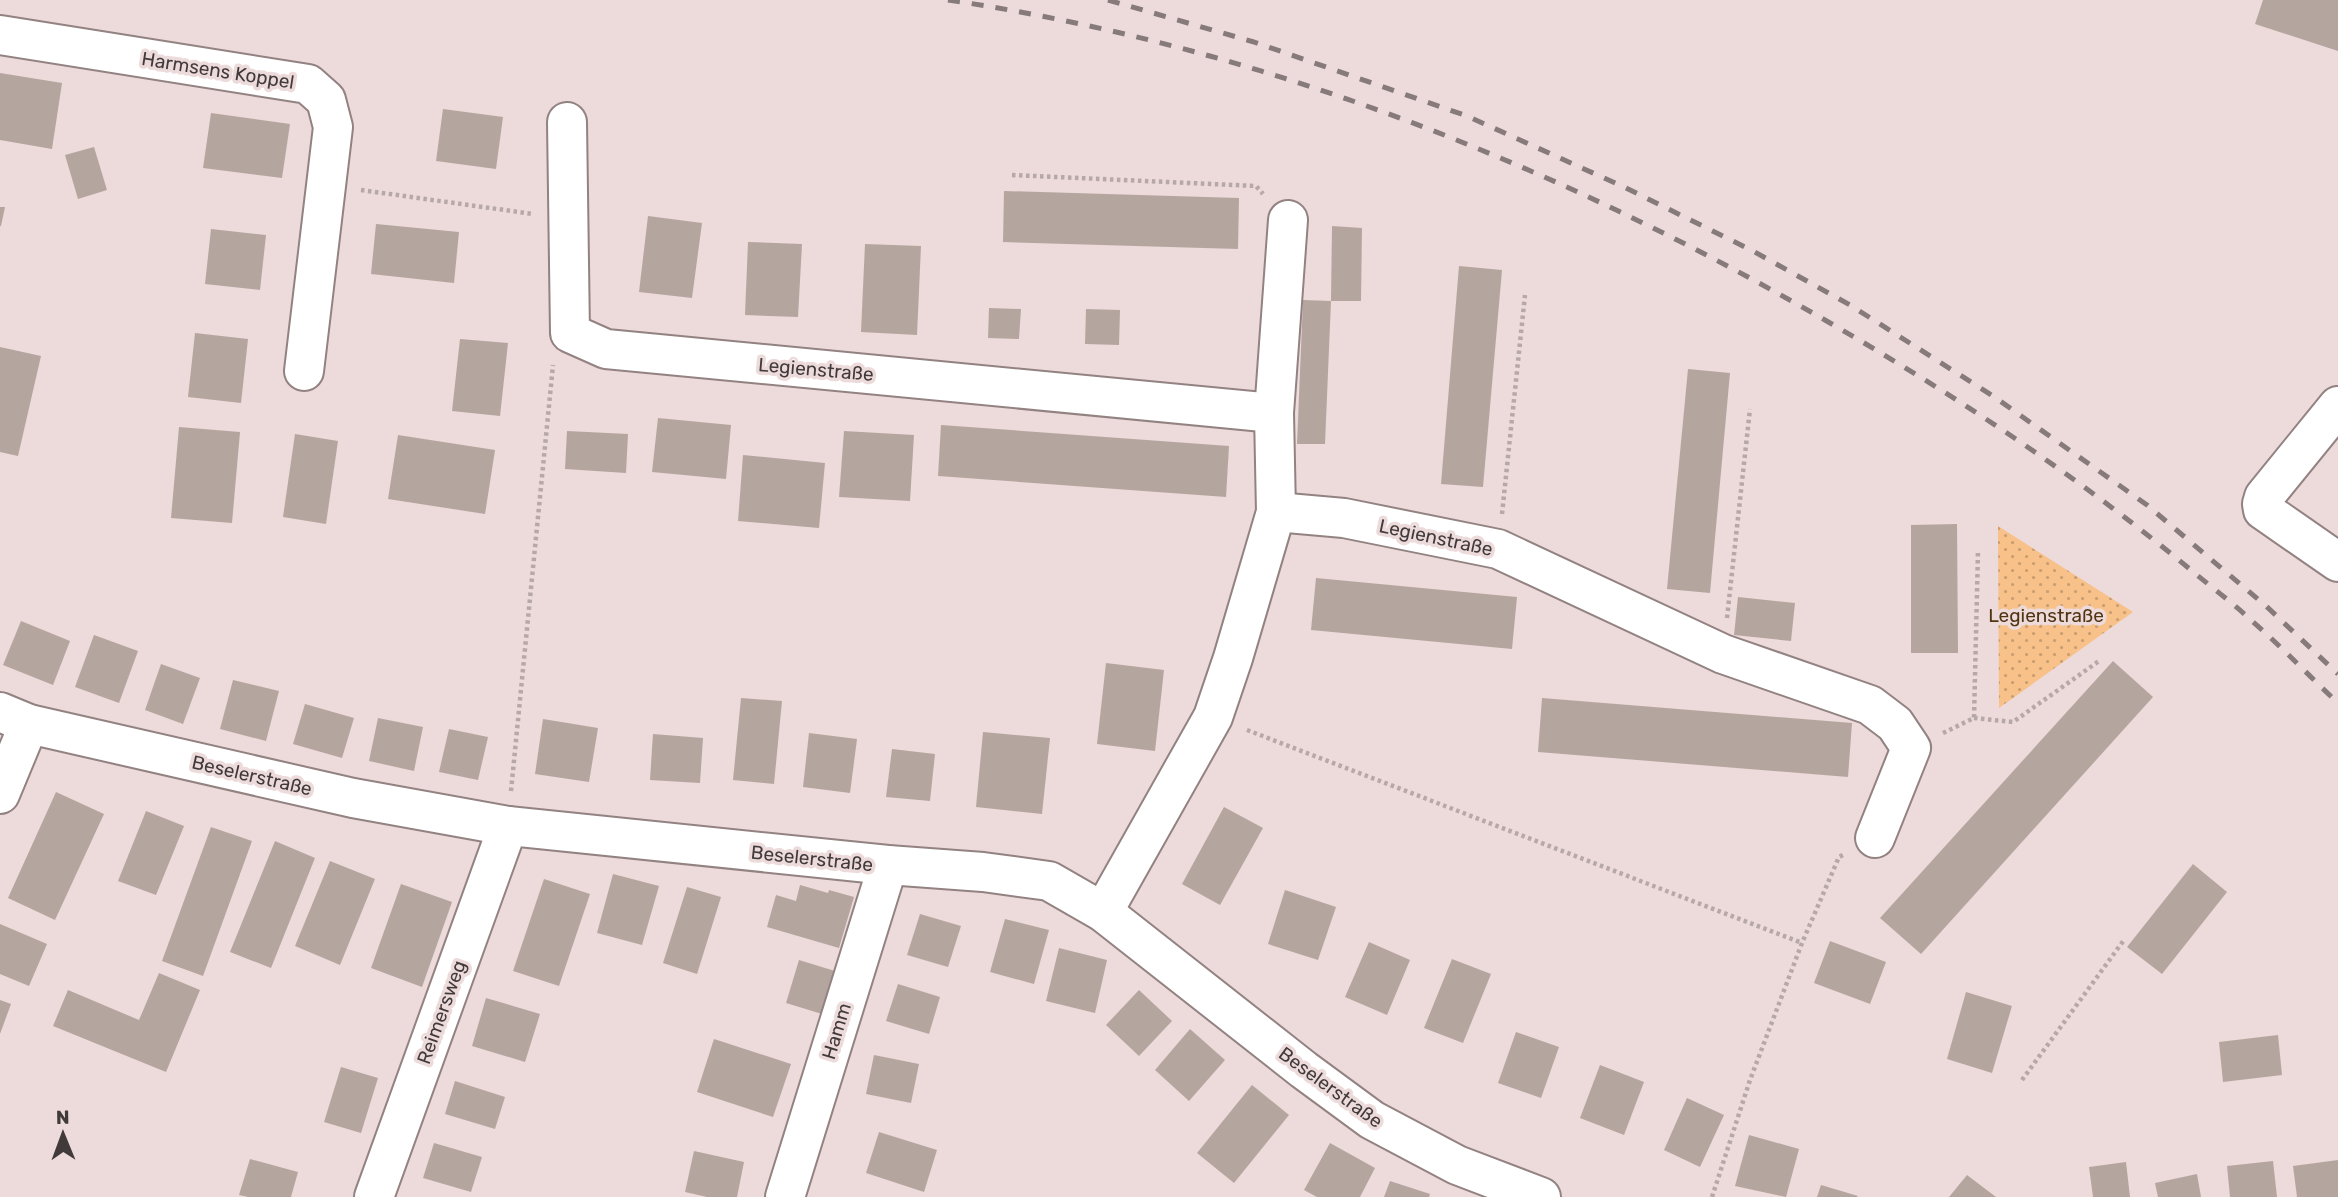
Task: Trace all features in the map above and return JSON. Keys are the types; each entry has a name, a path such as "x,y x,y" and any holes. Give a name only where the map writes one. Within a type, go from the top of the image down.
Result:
{"street":[{"name":"Harmsens Koppel","path":"0,36 308,84 326,100 333,127 304,371"},
{"path":"567,122 570,333"},
{"path":"1103,912 1213,717 1276,512 1274,413 1288,220"},
{"name":"Legienstraße","path":"570,333 606,349 1274,413"},
{"path":"2338,405 2264,497 2262,504 2263,510 2338,562"},
{"name":"Legienstraße","path":"1276,512 1344,518 1498,550 1723,654 1870,705 1895,724 1911,748"},
{"path":"0,794 15,718"},
{"name":"Beselerstraße","path":"15,718 353,798 508,827 983,872 1049,881 1103,912 1372,1120 1457,1165 1542,1197"},
{"path":"1875,838 1911,748"},
{"name":"Reimersweg","path":"374,1197 508,827"},
{"name":"Hamm","path":"785,1197 888,865"}],"path":[{"path":"1012,175 1256,186 1288,220"},
{"path":"326,185 568,219"},
{"path":"1498,550 1525,295"},
{"path":"508,827 552,365 570,333"},
{"path":"1723,654 1750,410"},
{"path":"1974,718 1978,551"},
{"path":"1911,748 1974,718 2013,722 2099,661"},
{"path":"1213,717 1802,943"},
{"path":"1712,1197 1750,1080 1802,943 1839,857 1875,838"},
{"path":"2022,1080 2124,940"}],"green space":[{"name":"Legienstraße","path":"1998,526 2133,612 1999,708"}],"building":[{"path":"2263,0 2338,0 2338,51 2255,24"},
{"path":"0,73 62,83 52,149 0,140"},
{"path":"443,109 503,117 496,169 436,161"},
{"path":"211,113 290,124 282,178 203,168"},
{"path":"94,147 107,190 78,199 65,155"},
{"path":"1004,191 1239,198 1238,249 1003,242"},
{"path":"0,207 5,207 1,226 0,226"},
{"path":"648,216 702,223 692,298 639,292"},
{"path":"376,224 459,232 454,283 371,274"},
{"path":"1332,226 1362,228 1361,301 1331,301"},
{"path":"211,229 266,235 260,290 205,284"},
{"path":"748,242 802,244 798,317 745,315"},
{"path":"865,244 921,246 917,335 861,332"},
{"path":"1459,266 1502,270 1483,487 1441,484"},
{"path":"1303,300 1331,301 1325,444 1297,444"},
{"path":"989,308 1021,309 1019,339 988,338"},
{"path":"1086,309 1120,310 1119,345 1085,344"},
{"path":"195,333 248,339 241,403 188,397"},
{"path":"460,339 508,343 500,416 452,411"},
{"path":"0,347 41,356 18,456 0,452"},
{"path":"1688,369 1730,373 1710,593 1667,589"},
{"path":"658,418 731,425 726,479 652,472"},
{"path":"941,425 1229,446 1226,497 938,476"},
{"path":"179,427 240,432 232,523 171,518"},
{"path":"567,431 628,434 626,473 565,469"},
{"path":"844,431 914,435 910,501 839,497"},
{"path":"295,434 338,441 326,524 283,517"},
{"path":"398,435 495,450 485,514 388,499"},
{"path":"743,455 825,463 819,528 738,521"},
{"path":"1957,524 1958,653 1911,653 1911,525"},
{"path":"1316,578 1517,597 1512,649 1311,630"},
{"path":"1738,597 1795,603 1791,641 1734,635"},
{"path":"21,621 70,641 53,685 3,665"},
{"path":"94,635 138,651 119,703 75,687"},
{"path":"2113,661 2153,697 1921,954 1880,918"},
{"path":"1106,663 1164,670 1155,751 1097,744"},
{"path":"161,664 200,678 183,724 145,710"},
{"path":"233,680 279,691 266,741 220,729"},
{"path":"741,698 782,701 774,784 733,780"},
{"path":"1542,698 1852,723 1848,777 1538,752"},
{"path":"305,704 354,718 342,758 293,744"},
{"path":"378,718 423,727 414,771 369,761"},
{"path":"543,719 598,728 589,782 535,774"},
{"path":"449,729 488,737 478,780 439,772"},
{"path":"983,732 1050,738 1042,814 976,807"},
{"path":"809,733 857,739 850,793 803,787"},
{"path":"653,734 703,738 700,783 650,780"},
{"path":"892,749 935,754 930,801 886,797"},
{"path":"56,792 104,814 55,920 8,898"},
{"path":"1224,807 1263,828 1220,905 1182,884"},
{"path":"146,811 184,826 156,895 118,881"},
{"path":"211,827 252,841 203,976 162,961"},
{"path":"275,841 315,858 271,968 230,952"},
{"path":"330,861 375,879 340,965 295,946"},
{"path":"2193,864 2227,892 2162,974 2127,947"},
{"path":"613,874 659,886 642,945 597,933"},
{"path":"544,879 590,894 559,986 513,971"},
{"path":"401,884 452,902 422,987 371,968"},
{"path":"800,885 854,897 839,948 767,927 776,895 796,901"},
{"path":"687,887 721,897 697,974 663,963"},
{"path":"1285,890 1336,907 1318,960 1268,944"},
{"path":"920,914 961,926 948,967 907,955"},
{"path":"1005,919 1049,930 1034,984 990,972"},
{"path":"0,924 47,944 29,986 0,974"},
{"path":"1830,941 1886,962 1870,1004 1814,983"},
{"path":"1369,942 1410,960 1387,1015 1345,997"},
{"path":"1059,948 1107,960 1095,1013 1046,1001"},
{"path":"1452,959 1491,974 1463,1043 1424,1028"},
{"path":"799,960 835,971 822,1014 786,1003"},
{"path":"159,973 200,990 166,1072 53,1026 68,990 139,1020"},
{"path":"898,984 940,997 929,1034 886,1021"},
{"path":"1139,990 1172,1021 1139,1056 1106,1025"},
{"path":"1966,992 2012,1006 1992,1073 1947,1059"},
{"path":"486,998 540,1014 525,1062 472,1046"},
{"path":"0,1000 11,1004 0,1034"},
{"path":"1190,1029 1225,1060 1189,1101 1155,1070"},
{"path":"1516,1032 1559,1047 1541,1098 1498,1083"},
{"path":"2278,1035 2282,1075 2223,1082 2219,1042"},
{"path":"714,1039 791,1064 773,1117 697,1092"},
{"path":"874,1055 919,1064 911,1103 866,1094"},
{"path":"1600,1065 1644,1082 1624,1135 1580,1118"},
{"path":"341,1067 378,1078 361,1133 324,1122"},
{"path":"455,1081 505,1097 495,1129 445,1114"},
{"path":"1252,1085 1289,1115 1234,1183 1197,1153"},
{"path":"1687,1098 1724,1115 1700,1167 1664,1150"},
{"path":"879,1132 937,1150 924,1192 866,1173"},
{"path":"1749,1135 1799,1149 1786,1197 1735,1186"},
{"path":"434,1143 482,1157 471,1192 423,1178"},
{"path":"1330,1143 1375,1168 1360,1197 1317,1197 1304,1190"},
{"path":"694,1151 744,1162 737,1197 707,1197 685,1192"},
{"path":"250,1159 298,1172 291,1197 239,1195"},
{"path":"2338,1160 2338,1197 2297,1197 2293,1166"},
{"path":"2273,1161 2277,1197 2230,1197 2227,1166"},
{"path":"2126,1162 2130,1197 2093,1197 2089,1167"},
{"path":"2197,1174 2201,1197 2158,1197 2155,1183"},
{"path":"1967,1175 1996,1197 1949,1197"},
{"path":"1390,1181 1430,1194 1429,1197 1384,1197"},
{"path":"1821,1185 1858,1196 1817,1197"}],"railway":[{"path":"948,0 1074,23 1199,53 1321,90 1442,134 1560,184 1675,239 1788,299 1899,364 2049,462 2121,514 2230,601 2338,703"},
{"path":"1108,0 1254,42 1467,116 1624,187 1753,251 1850,305 1993,396 2147,505 2266,606 2338,674"}]}
